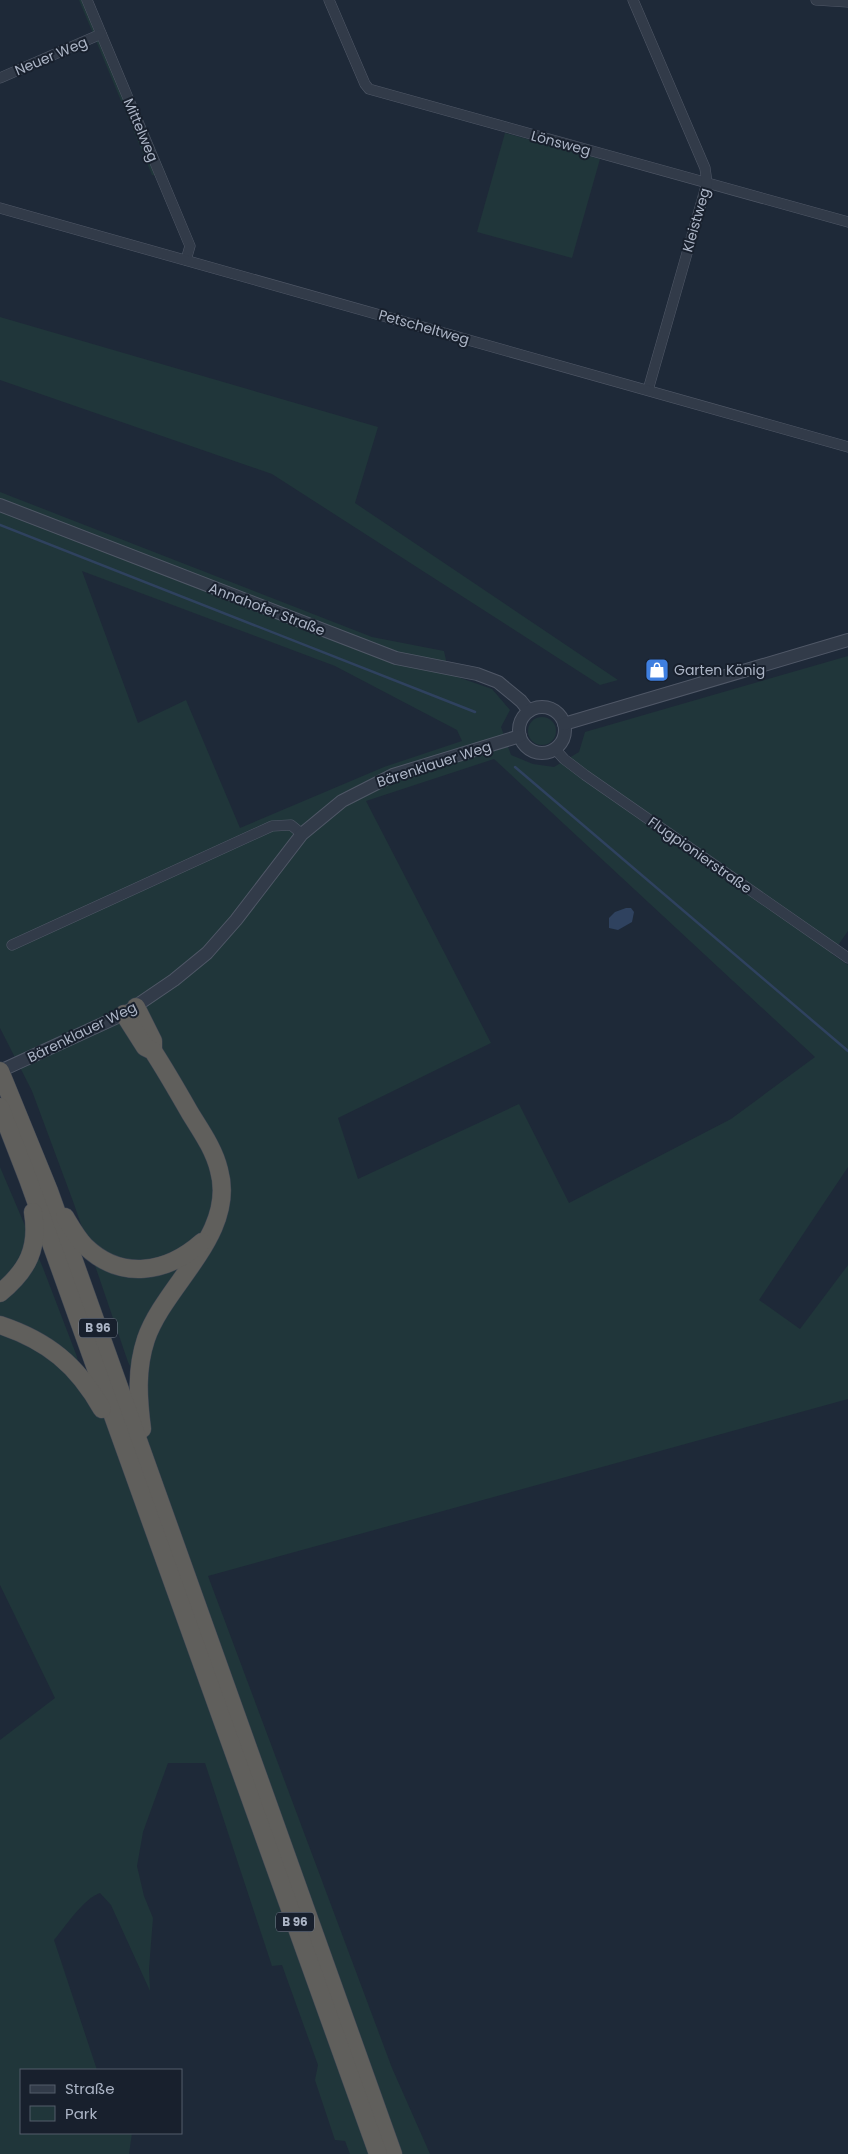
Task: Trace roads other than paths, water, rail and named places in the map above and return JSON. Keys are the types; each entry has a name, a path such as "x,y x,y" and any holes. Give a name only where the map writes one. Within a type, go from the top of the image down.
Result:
{"highway":[{"path":"130,1010 153,1041 153,1051 211,1147 220,1171 222,1190 219,1212 201,1252 156,1317 140,1361 138,1404 147,1464"},
{"name":"B 96","path":"0,1071 49,1192 393,2154"},
{"name":"B 96","path":"0,1107 28,1179 378,2154"},
{"path":"0,1293 15,1281 28,1262 35,1241 34,1218 28,1179"},
{"path":"49,1192 84,1246 104,1260 121,1267 141,1270 160,1268 193,1250 208,1236"},
{"path":"0,1325 23,1332 65,1359 81,1375 125,1449"}],"street":[{"name":"Mittelweg","path":"87,0 190,246 186,260"},
{"name":"Lönsweg","path":"329,0 365,84 369,89 848,222"},
{"name":"Kleistweg","path":"633,0 705,168 707,183 648,390"},
{"path":"816,0 848,2"},
{"name":"Neuer Weg","path":"0,78 101,34"},
{"name":"Petscheltweg","path":"0,208 848,448"},
{"name":"Annahofer Straße","path":"0,505 396,658 477,674 498,682 530,711"},
{"path":"564,724 848,640"},
{"path":"539,707 549,708 558,713 564,724 563,739 555,749 545,752 535,751 526,746 520,736 520,723 530,711 539,707"},
{"name":"Bärenklauer Weg","path":"0,1071 130,1010 174,980 206,953 236,920 302,834 342,801 373,784 408,770 520,736"},
{"name":"Flugpionierstraße","path":"555,749 564,759 585,775 848,958"},
{"path":"12,945 272,826 291,825 302,834"}],"water":[{"path":"631,908 634,912 632,922 618,930 609,928 609,918 615,912"}],"waterway":[{"path":"0,525 475,712"},
{"path":"515,767 848,1051"}],"place":[{"name":"Garten König","path":"657,670"}]}
